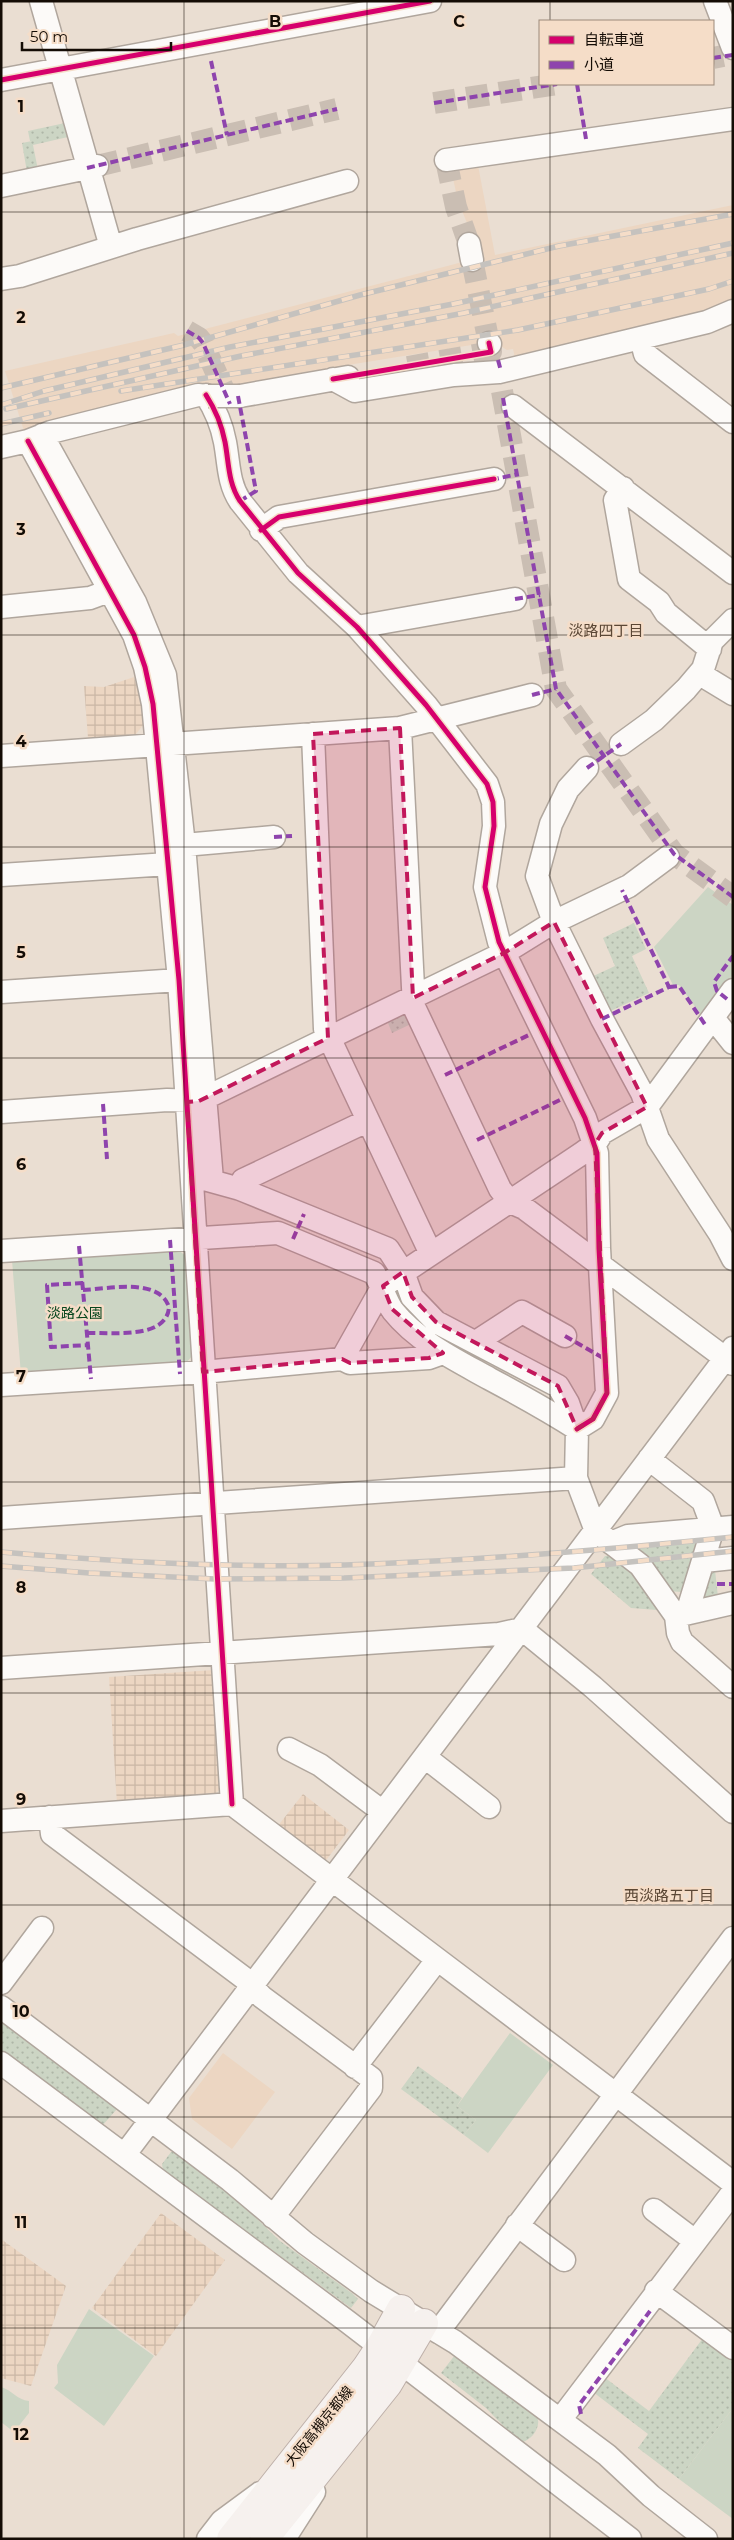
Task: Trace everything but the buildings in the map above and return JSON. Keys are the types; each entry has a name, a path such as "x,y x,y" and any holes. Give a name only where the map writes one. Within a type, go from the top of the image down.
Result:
{"main road":[{"name":"大阪高槻京都線","path":"231,2539 380,2347 401,2309"},
{"name":"大阪高槻京都線","path":"264,2539 431,2328"}],"street":[{"path":"41,1 60,69 92,167 111,247"},
{"path":"1,80 332,10 430,1"},
{"path":"715,1 730,53"},
{"path":"446,160 733,119"},
{"path":"1,186 92,167"},
{"path":"1,279 20,276 111,247 348,181"},
{"path":"505,389 641,338 707,322 733,311"},
{"path":"641,338 645,354 733,422"},
{"path":"1,447 198,395 240,396 408,367"},
{"path":"334,379 355,391 454,375 505,389 623,488 733,573"},
{"path":"207,396 214,406 225,442 232,490 261,530 298,573 356,627 436,720 487,784 493,802 494,826 485,887 499,942 585,1118 595,1144 598,1169 600,1264 607,1393 593,1419 577,1429"},
{"path":"35,438 109,590 134,636 145,667 153,704 165,744 184,845 196,1099 202,1178 197,1238 203,1372 232,1804"},
{"path":"35,438 135,602 156,648 165,675 168,864 179,980 196,1099"},
{"path":"261,530 279,517 494,479"},
{"path":"623,488 614,500 629,579 659,602 666,613 710,649"},
{"path":"1,608 90,598 109,590"},
{"path":"356,627 516,599"},
{"path":"621,744 654,720 700,674 712,641 733,620"},
{"path":"700,674 733,694"},
{"path":"1,756 400,728 532,694"},
{"path":"125,2154 152,2121 522,1629 603,1537 649,1459 730,1356 524,1208 510,1202 500,1189 449,1083 414,1007 412,998 400,728"},
{"path":"313,734 325,1029 366,1121 431,1254"},
{"path":"587,768 568,789 551,824 537,876 554,922 602,1019 642,1093 658,1139 720,1234 733,1259"},
{"path":"184,845 274,836"},
{"path":"1,1112 196,1099 504,953 554,922 629,886 668,857"},
{"path":"1,876 168,864"},
{"path":"1,992 179,980"},
{"path":"342,1359 383,1286 595,1144 602,1133 647,1107 733,990"},
{"path":"713,1018 733,1043"},
{"path":"240,1190 243,1180 366,1121"},
{"path":"202,1178 240,1190 388,1249 403,1272 412,1297 436,1322 558,1386 568,1404 577,1429 576,1478 603,1537 640,1565 681,1614"},
{"path":"1,1251 278,1233 374,1273 383,1286 392,1309 410,1328 444,1353 545,1408 577,1429"},
{"path":"476,1342 522,1312 565,1336"},
{"path":"1,1385 203,1372 342,1359 350,1363 429,1358 444,1353"},
{"path":"649,1459 703,1501 723,1527"},
{"path":"1,1518 576,1478"},
{"path":"603,1537 723,1527"},
{"path":"723,1527 704,1561 681,1614 678,1633 682,1642 733,1687"},
{"path":"704,1561 733,1558"},
{"path":"681,1614 733,1603"},
{"path":"1,1668 498,1634 522,1629"},
{"path":"522,1629 593,1687 733,1812"},
{"path":"289,1749 314,1752 383,1812"},
{"path":"425,1757 489,1807"},
{"path":"1,1821 232,1804 437,1960 560,2050 733,2183"},
{"path":"50,1817 52,1834 244,1978 262,1997 371,2078 371,2088 273,2217"},
{"path":"1,1983 42,1928"},
{"path":"431,2328 517,2225 615,2094 730,1949"},
{"path":"355,2067 437,1960"},
{"path":"1,2007 230,2180 273,2217 371,2291 431,2328 607,2455 651,2496 706,2539"},
{"path":"1,2063 125,2154 630,2539"},
{"path":"560,2420 733,2192"},
{"path":"654,2210 695,2241"},
{"path":"517,2225 564,2260"},
{"path":"656,2292 733,2348"},
{"path":"284,2539 356,2423"},
{"path":"208,2539 222,2521 274,2483"}],"highlighted area":[{"path":"400,728 413,998 504,953 554,922 647,1107 602,1133 595,1144 607,1393 593,1419 577,1429 558,1386 436,1322 412,1297 403,1272 383,1286 392,1309 443,1353 429,1358 350,1363 342,1359 203,1372 187,1102 199,1101 328,1038 313,734"}],"shaded area":[{"path":"477,160 495,255 733,205 733,304 707,316 515,358 513,349 507,350 502,347 501,342 484,343 348,365 24,431 5,371 174,333 178,336 478,258 474,240 458,201 450,165"},
{"path":"134,677 142,704 144,724 136,734 88,738 84,686 104,687"},
{"path":"214,1670 221,1788 213,1796 117,1804 109,1677"},
{"path":"303,1794 349,1830 324,1863 277,1827"},
{"path":"223,2053 275,2092 232,2149 192,2119 189,2098"},
{"path":"161,2213 225,2260 156,2356 92,2308"},
{"path":"1,2239 66,2286 31,2386 1,2378"}],"green space":[{"path":"65,123 68,137 33,145 38,170 27,172 22,143 32,141 30,141 28,131"},
{"path":"708,887 733,905 733,975 702,1016 679,985 673,985 654,947"},
{"path":"634,923 646,949 632,956 649,993 604,1014 587,979 615,966 603,938"},
{"path":"406,1013 411,1024 392,1033 386,1018"},
{"name":"淡路公園","path":"177,1249 187,1257 193,1355 185,1364 21,1375 12,1260"},
{"path":"694,1538 700,1542 682,1592 667,1591 629,1544"},
{"path":"617,1555 636,1570 658,1607 657,1610 631,1608 591,1574 605,1556"},
{"path":"715,1570 718,1597 706,1600 703,1597 707,1579"},
{"path":"1,2022 117,2109 102,2126 1,2051"},
{"path":"510,2033 553,2065 488,2153 464,2135 476,2120 457,2106"},
{"path":"418,2066 462,2098 457,2106 476,2120 464,2135 401,2089"},
{"path":"171,2152 176,2152 225,2188 280,2241 353,2294 358,2299 351,2308 163,2170 162,2164"},
{"path":"89,2309 154,2356 104,2426 54,2388 58,2383 57,2365"},
{"path":"703,2338 733,2360 733,2408 679,2479 638,2448 648,2434 593,2392 604,2377 649,2411"},
{"path":"455,2355 536,2415 538,2423 533,2435 526,2441 518,2441 486,2408 441,2373"},
{"path":"1,2387 21,2399 29,2401 29,2413 14,2432 1,2422"},
{"path":"733,2408 733,2519 679,2479"}],"tunnel":[{"path":"714,58 723,56"},
{"path":"434,103 551,85"},
{"path":"97,166 337,109"},
{"path":"446,160 456,207 469,244"},
{"path":"472,260 489,343"},
{"path":"187,331 199,338 203,343 230,404"},
{"path":"408,367 491,352 490,344"},
{"path":"502,391 556,689 674,854 733,897"}],"railway":[{"path":"1,388 184,345 360,295 559,246 733,214"},
{"path":"1,405 44,391 230,347 453,304 733,243"},
{"path":"6,409 241,356 464,313 733,253"},
{"path":"121,391 518,330 709,289 733,281"},
{"path":"1,424 49,413"},
{"path":"1,1552 87,1559 302,1566 442,1561 733,1537"},
{"path":"1,1566 89,1573 215,1579 344,1578 574,1568 733,1551"}],"marked path":[{"path":"714,58 733,55"},
{"path":"211,61 227,135"},
{"path":"434,103 551,85"},
{"path":"577,85 586,139"},
{"path":"87,168 337,109"},
{"path":"187,331 199,338 203,343 230,404"},
{"path":"498,360 501,371"},
{"path":"238,396 256,491 240,501"},
{"path":"503,398 556,689 674,854 733,897"},
{"path":"491,480 518,474"},
{"path":"515,599 540,595"},
{"path":"532,695 556,689"},
{"path":"587,768 621,744"},
{"path":"274,837 292,836"},
{"path":"602,1019 669,987 622,890"},
{"path":"727,999 717,991 714,982 733,956"},
{"path":"669,987 679,986 706,1026"},
{"path":"445,1075 531,1034"},
{"path":"477,1140 562,1099"},
{"path":"103,1104 107,1159"},
{"path":"293,1239 304,1214"},
{"path":"170,1240 180,1374"},
{"path":"79,1246 91,1379"},
{"path":"83,1283 47,1285 51,1347 88,1345"},
{"path":"83,1290 119,1287 144,1288 155,1292 163,1298 169,1307 166,1318 159,1325 149,1329 123,1333 87,1333"},
{"path":"565,1336 605,1359"},
{"path":"717,1584 733,1584"},
{"path":"581,2414 579,2405 650,2311"}],"cycle path":[{"path":"1,80 430,1"},
{"path":"333,379 491,352 489,343"},
{"path":"206,395 222,430 231,480 240,501 298,573 357,627 426,705 487,784 493,802 494,826 485,887 499,942 585,1118 597,1153 599,1248 607,1393 593,1419 577,1429"},
{"path":"28,441 134,635 145,667 153,704 179,980 232,1804"},
{"path":"261,530 279,517 494,479"}],"district":[{"name":"淡路四丁目","path":"606,631"},
{"name":"西淡路五丁目","path":"669,1896"}]}
